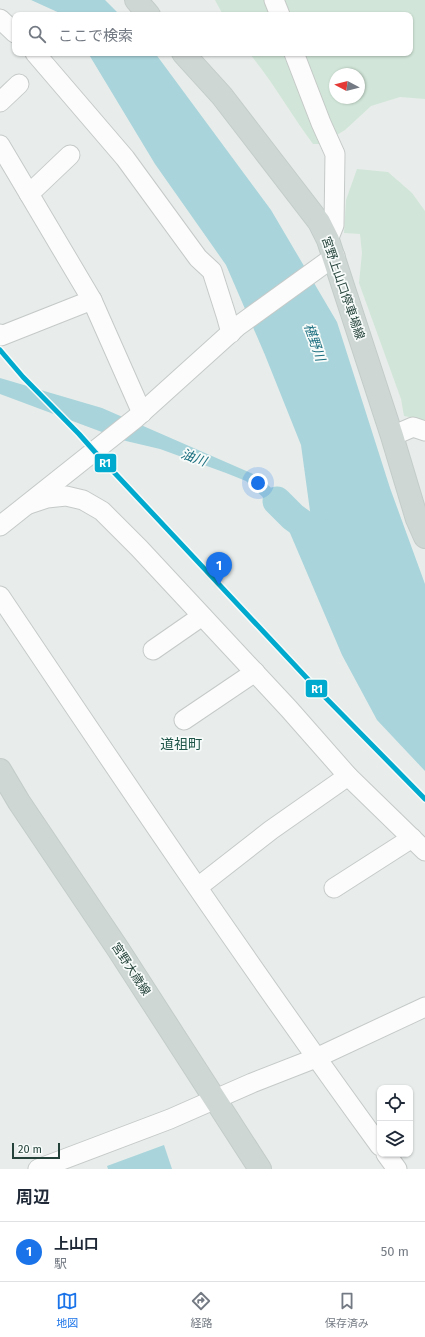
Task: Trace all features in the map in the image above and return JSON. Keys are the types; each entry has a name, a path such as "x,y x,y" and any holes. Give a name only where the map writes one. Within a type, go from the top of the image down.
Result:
{"main road":[{"path":"136,0 146,12"},
{"name":"宮野上山口停車場線","path":"186,56 222,96 319,222 392,436 417,519 425,537"},
{"name":"宮野大歳線","path":"0,770 19,802 118,949 260,1169"}],"street":[{"path":"274,0 279,12"},
{"path":"0,19 12,29"},
{"path":"38,56 125,158 198,258 212,270 226,315 234,330"},
{"path":"0,526 139,416 234,330 330,253 334,225 335,154 321,123 295,56"},
{"path":"0,102 19,84"},
{"path":"0,145 92,300 139,416"},
{"path":"30,194 70,155"},
{"path":"0,334 1,336 92,300"},
{"path":"392,436 413,427 425,431"},
{"path":"29,504 47,498 66,496 83,500 102,511 139,548 255,672 348,776 419,844 334,888"},
{"path":"0,596 104,752 316,1058 377,1142"},
{"path":"153,650 202,616"},
{"path":"184,720 255,672"},
{"path":"198,887 271,830 348,776"},
{"path":"38,1169 170,1119 252,1083 316,1058 425,1008"},
{"path":"388,1157 397,1169"}],"green space":[{"path":"215,0 425,0 425,99 400,97 371,106 345,130 322,144 313,144 251,56 413,56 413,12 221,12"},
{"path":"357,169 388,172 412,193 425,211 425,420 404,416 401,399 359,283 362,253 360,234 344,233 346,200"}],"water":[{"path":"31,0 105,0 117,12 57,12"},
{"name":"椹野川","path":"90,56 157,56 271,210 337,322 390,488 425,584 425,771 377,720 342,655 287,526 268,502 246,481 160,449 126,441 0,394 0,378 102,408 258,476 280,496 313,533 301,445 265,355 226,265 155,164"},
{"path":"164,1145 172,1169 108,1169 107,1166"}],"waterway":[{"name":"油川","path":"277,501 293,517 311,530 350,541"}],"transit line":[{"name":"R1","path":"0,350 23,377 79,434 318,690 425,799"}],"place":[{"name":"上山口","path":"219,585"}],"district":[{"name":"道祖町","path":"181,744"}]}
